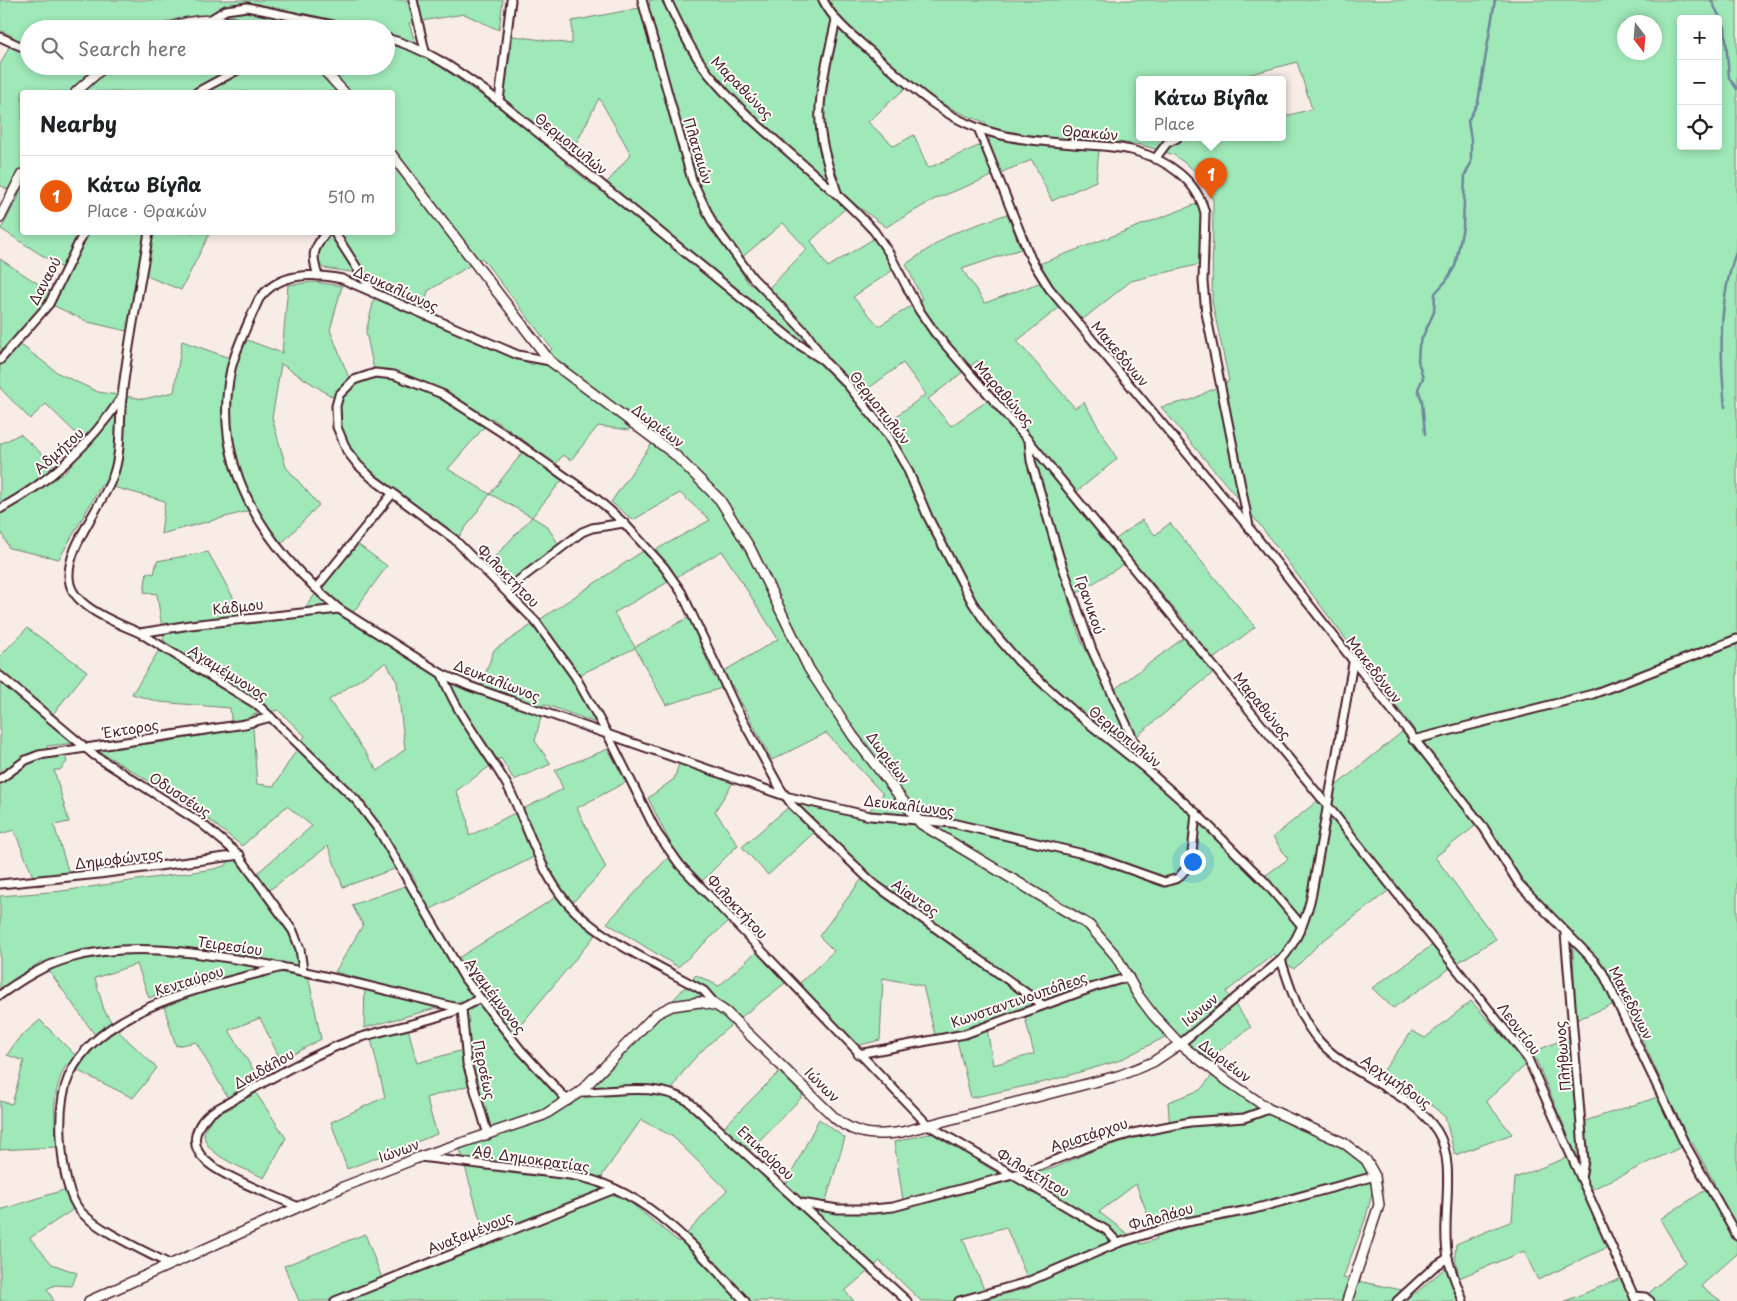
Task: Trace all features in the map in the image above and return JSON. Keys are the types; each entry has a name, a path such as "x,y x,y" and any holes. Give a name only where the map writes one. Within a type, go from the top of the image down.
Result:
{"street":[{"path":"413,0 425,50"},
{"path":"498,101 511,0"},
{"name":"Πλαταιών","path":"642,0 692,180 714,224 752,278 806,333 823,360"},
{"name":"Μαραθώνος","path":"667,0 685,36 713,79 736,103 868,224 882,242 928,325 1029,441 1327,805"},
{"name":"Θρακών","path":"823,0 836,20 929,100 950,115 978,128 1014,138 1128,150 1155,159 1188,178 1202,202 1205,213 1203,282 1206,313 1250,529"},
{"path":"211,19 231,9 247,7 309,20"},
{"path":"202,20 216,20"},
{"path":"836,20 821,101 820,123 825,155 839,198"},
{"path":"0,37 20,46"},
{"name":"Θερμοπυλών","path":"395,41 425,50 498,101 795,342 823,360 848,384 898,450 957,576 988,626 1019,662 1077,714 1147,770 1196,813 1265,882 1302,926"},
{"path":"78,90 94,75"},
{"path":"201,90 228,75"},
{"path":"328,75 342,90"},
{"name":"Μακεδόνων","path":"978,128 1031,259 1049,288 1250,529 1413,740 1484,828 1519,884 1594,961 1603,974 1684,1142 1737,1236"},
{"path":"1155,159 1166,143 1170,141"},
{"name":"Δωριέων","path":"395,160 550,361 674,454 720,500 750,548 809,669 853,736 917,820 936,834 1084,922 1111,949 1148,1009 1180,1044 1222,1077 1269,1109 1353,1148 1366,1160 1375,1176 1379,1205 1347,1301"},
{"path":"0,218 20,178"},
{"name":"Δαναού","path":"0,360 49,304 83,235"},
{"name":"Αγαμέμνονος","path":"149,235 122,397 118,454 114,471 72,556 69,576 74,593 82,602 119,624 140,632 248,698 271,717 349,793 368,815 382,836 447,952 479,998 520,1049 568,1101"},
{"path":"318,276 313,254 315,247 324,235"},
{"path":"336,235 374,294"},
{"name":"Δευκαλίωνος","path":"550,361 518,354 342,279 298,276 282,280 266,290 259,298 234,358 227,400 231,450 246,498 274,545 316,588 340,609 442,674 491,695 608,733 785,796 895,820 952,822 1092,856 1165,882 1178,878 1191,863 1196,813"},
{"name":"Φιλοκτήτου","path":"785,796 723,683 682,592 660,562 624,523 597,499 464,407 407,379 389,374 369,374 354,380 339,395 335,414 337,427 352,459 454,539 536,622 563,658 608,733 657,833 673,857 858,1054 928,1125 1106,1230 1118,1243"},
{"name":"Αδμήτου","path":"0,509 35,488 62,468 98,431 122,397"},
{"name":"Γρανικού","path":"1029,441 1030,461 1084,626 1104,677 1147,770"},
{"path":"316,588 393,493"},
{"path":"506,590 582,532 592,528 624,523"},
{"name":"Κάδμου","path":"140,632 340,609"},
{"path":"1413,740 1593,694 1737,639"},
{"name":"Ιώνων","path":"89,1301 296,1206 420,1157 534,1120 580,1092 663,1010 690,1002 717,1006 739,1022 836,1119 852,1130 880,1135 928,1125 1121,1075 1153,1062 1180,1044 1281,960 1302,926 1311,899 1353,663"},
{"path":"442,674 450,693 507,786 560,895 591,925 704,991 717,1006"},
{"name":"Οδυσσέως","path":"0,676 86,749 213,832 240,855 293,930 300,949 303,970"},
{"name":"Έκτορος","path":"0,779 34,756 246,724 271,717"},
{"name":"Aiαντος","path":"785,796 831,845 874,884 1043,1005"},
{"name":"Λεοντίου","path":"1327,805 1528,1058 1635,1299"},
{"name":"Δημοφώντος","path":"0,884 99,874 240,855"},
{"name":"Πλήθωνος","path":"1565,933 1584,1161 1581,1178"},
{"name":"Τειρεσίου","path":"0,995 20,980 50,965 79,956 113,950 193,953 285,966 462,1009"},
{"name":"Αρχιμήδους","path":"1281,960 1298,1008 1319,1040 1342,1060 1416,1109 1438,1133 1446,1159 1445,1227 1448,1258 1462,1301"},
{"name":"Κενταύρου","path":"169,1264 96,1223 82,1212 76,1204 64,1166 61,1142 62,1101 68,1077 82,1054 95,1042 140,1011 177,995 285,966"},
{"name":"Κωνσταντινουπόλεος","path":"858,1054 965,1034 1043,1005 1128,977"},
{"name":"Δαιδάλου","path":"296,1206 208,1163 196,1143 195,1134 200,1123 215,1110 316,1055 362,1037 462,1009 479,998"},
{"name":"Περσέως","path":"462,1009 467,1063 488,1135"},
{"name":"Επικούρου","path":"580,1092 650,1088 680,1097 696,1107 907,1301"},
{"name":"Αριστάρχου","path":"801,1202 838,1209 883,1208 1012,1176 1098,1143 1133,1133 1190,1122 1244,1118 1269,1109"},
{"name":"Αθ. Δημοκρατίας","path":"420,1157 570,1175 593,1180 615,1189 646,1207 676,1229 745,1301"},
{"name":"Φιλολάου","path":"959,1301 1027,1282 1118,1243 1182,1223 1254,1209 1375,1176"},
{"name":"Αναξαμένους","path":"335,1301 615,1189"},
{"path":"1397,1301 1440,1262 1448,1258"},
{"path":"1635,1299 1645,1297 1650,1301"}],"green space":[{"path":"0,0 503,0 499,30 464,14 409,23 418,51 501,109 513,36 572,44 572,21 650,6 649,0 1737,0 1737,1254 1701,1286 1721,1301 1634,1301 1649,1293 1685,1262 1660,1219 1715,1184 1692,1142 1584,1193 1608,1247 1538,1280 1524,1251 1459,1278 1455,1257 1456,1244 1512,1221 1515,1178 1576,1154 1536,1060 1527,1064 1486,1101 1512,1134 1455,1155 1445,1117 1421,1096 1382,1073 1412,1031 1425,1038 1471,1001 1522,1057 1571,1036 1579,1123 1667,1094 1624,1000 1576,1020 1572,933 1524,884 1483,820 1435,857 1496,939 1393,1008 1372,988 1441,939 1396,885 1320,943 1294,969 1274,954 1226,992 1251,1027 1218,1052 1206,1065 1167,1036 1118,1061 1049,1081 971,1098 956,1036 935,1035 923,986 883,978 880,1040 856,1046 800,983 834,951 819,936 867,872 837,846 821,826 768,875 742,847 798,799 864,817 883,794 826,733 772,760 732,685 666,705 635,648 573,678 599,724 544,704 535,741 551,764 514,780 501,758 456,791 467,817 469,836 563,789 555,770 608,749 626,782 577,808 606,868 568,907 581,924 597,933 509,1039 568,1104 604,1076 696,975 719,986 756,952 785,983 706,1047 691,1062 672,1091 692,1101 723,1128 779,1072 803,1096 745,1155 783,1190 819,1119 845,1138 824,1207 864,1213 883,1212 904,1207 894,1142 931,1133 1009,1180 1054,1168 1097,1149 1170,1130 1168,1102 1200,1090 1215,1072 1293,1127 1343,1146 1364,1165 1373,1190 1365,1220 1343,1278 1416,1293 1445,1268 1449,1268 1460,1301 1397,1301 1395,1299 1392,1301 921,1301 880,1261 845,1291 854,1301 299,1301 284,1266 365,1234 385,1286 487,1244 460,1149 491,1136 477,1083 426,1098 437,1134 347,1169 331,1122 385,1097 371,1039 408,1028 417,1063 470,1048 465,1000 364,1028 365,980 335,972 363,925 352,905 416,882 406,865 343,887 328,846 267,892 293,936 308,975 321,1039 281,1061 260,1018 229,1030 257,1076 248,1081 286,1138 264,1178 229,1162 209,1146 204,1137 206,1127 218,1115 233,1107 196,1042 176,1046 160,993 149,998 137,964 95,978 104,1010 115,1028 157,1068 133,1098 66,1065 56,1095 57,1147 0,1150 0,1101 12,1104 24,1061 7,1055 18,1039 40,1020 80,1060 100,1042 42,961 0,989 0,896 62,891 214,869 227,865 227,859 242,857 255,875 312,826 287,806 242,846 194,808 97,750 164,742 232,730 230,708 159,702 132,694 164,642 157,594 144,592 147,572 154,574 157,561 208,552 248,624 298,616 356,543 387,566 349,618 426,666 478,694 494,650 646,549 650,553 710,520 680,493 633,520 611,502 662,429 637,416 629,430 598,426 571,460 563,455 552,469 563,479 532,517 490,494 458,538 380,481 362,464 348,446 340,425 339,401 281,364 272,418 286,467 319,505 282,543 252,510 161,534 165,501 102,484 59,559 9,548 0,530 0,444 20,434 64,474 88,445 46,404 30,419 0,388 0,259 57,296 68,272 1,229 19,196 0,185 0,65 14,37 0,30","holes":["912,82 947,106 985,122 990,141 928,168 914,135 894,146 868,122","20,90 395,90 395,235 327,235 315,258 323,268 358,273 378,283 366,332 375,375 351,383 330,330 342,286 314,282 288,285 282,353 247,340 238,361 182,341 174,392 144,399 98,392 58,373 21,345 17,339 46,302 88,322 127,331 139,273 181,290 209,235 20,235","599,98 631,154 600,191 566,164","1100,140 1142,145 1174,155 1198,173 1213,200 1212,301 1229,381 1191,400 1161,407 1256,520 1471,805 1407,728 1273,837 1288,859 1258,881 1201,821 1137,767 1131,741 1214,672 1208,663 1255,627 1170,523 1155,535 1142,520 1109,544 1070,497 1117,459 1084,402 1075,408 1017,341 1065,303 1082,320 1131,281 1209,262 1207,200 1039,264 1047,280 985,303 962,269 1021,249 1007,214 951,234 906,264 922,299 879,326 853,297 893,270 884,251 873,239 828,267 811,241 852,202 886,227 935,199 1032,160 1052,201 1096,181","783,223 807,249 763,294 748,282 735,263","482,258 552,349 533,365 422,314 428,291","977,361 1003,390 951,426 928,399","903,363 926,394 879,429 854,399","492,418 529,444 490,494 448,469","722,551 778,639 714,677 689,617 635,647 614,613","1132,559 1193,631 1108,694 1081,640 1068,599","386,662 397,682 405,749 378,771 329,700","278,710 305,736 274,786 257,784 252,715","536,856 558,896 450,963 423,913","1023,1009 1034,1054 993,1065 986,1021","641,1120 672,1136 727,1190 679,1242 626,1199 612,1194 598,1200 603,1174","1136,1184 1157,1239 1141,1244 1099,1212","1006,1227 1031,1287 988,1299 963,1239"]},
{"path":"532,517 547,526 561,548 506,584 487,565"},
{"path":"27,628 87,671 49,719 77,743 47,746 50,756 65,755 67,762 60,770 54,770 69,822 54,825 71,880 37,886 14,830 0,834 0,656"},
{"path":"680,761 734,781 715,811 738,845 697,886 729,921 678,967 607,923 674,851 648,798 674,779"},
{"path":"67,1189 74,1209 30,1238 52,1264 77,1273 72,1286 55,1285 47,1289 54,1301 0,1301 0,1210"},
{"path":"1620,1279 1634,1301 1565,1301"}],"waterway":[{"path":"1425,434 1422,401 1418,389 1423,378 1418,361 1419,345 1434,312 1435,293 1446,281 1455,266 1463,227 1465,175 1471,163 1471,140 1468,121 1478,102 1495,0"},
{"path":"1711,0 1725,27 1729,78 1737,89"},
{"path":"1725,407 1722,327 1726,288 1737,250"}],"place":[{"name":"Κάτω Βίγλα","path":"1211,199"}]}
